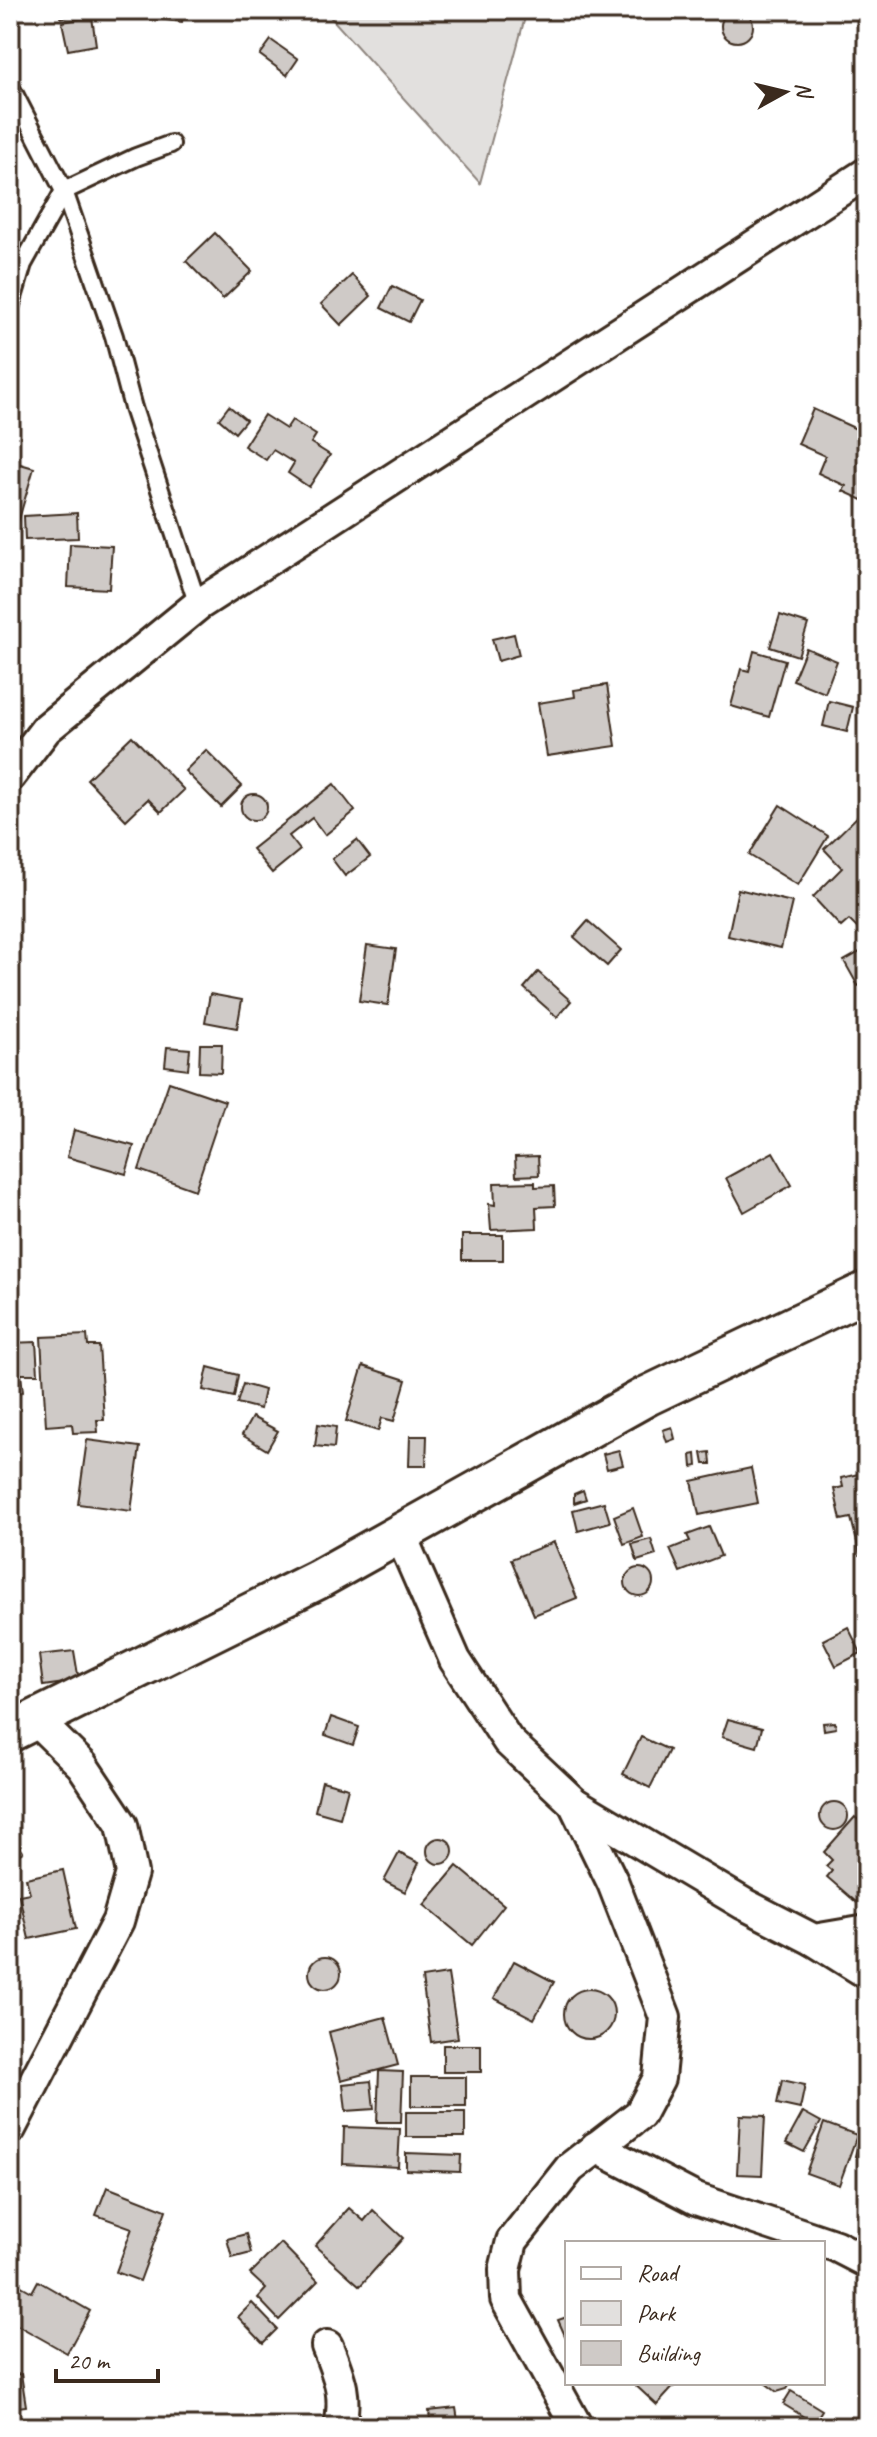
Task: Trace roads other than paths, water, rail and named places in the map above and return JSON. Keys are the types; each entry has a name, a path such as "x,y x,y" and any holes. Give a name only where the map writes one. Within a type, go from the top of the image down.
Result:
{"street":[{"path":"10,776 46,729 198,605 867,173"},
{"path":"22,1725 317,1580 647,1396 867,1291"},
{"path":"400,1534 455,1660 508,1741 574,1803 867,1973"},
{"path":"10,2129 118,1921 132,1873 122,1825 82,1765 22,1725"},
{"path":"574,1803 613,1883 665,2017 659,2078 640,2114 570,2168 512,2241 505,2270 506,2299 577,2427"},
{"path":"814,1940 867,1931"},
{"path":"596,2147 696,2199 821,2241"},
{"path":"825,2242 867,2262"},
{"path":"327,2346 341,2382 345,2405 340,2427"}],"lane":[{"path":"10,86 64,191 114,336 133,408 198,605"},
{"path":"10,308 23,264 64,191 171,144"}]}
